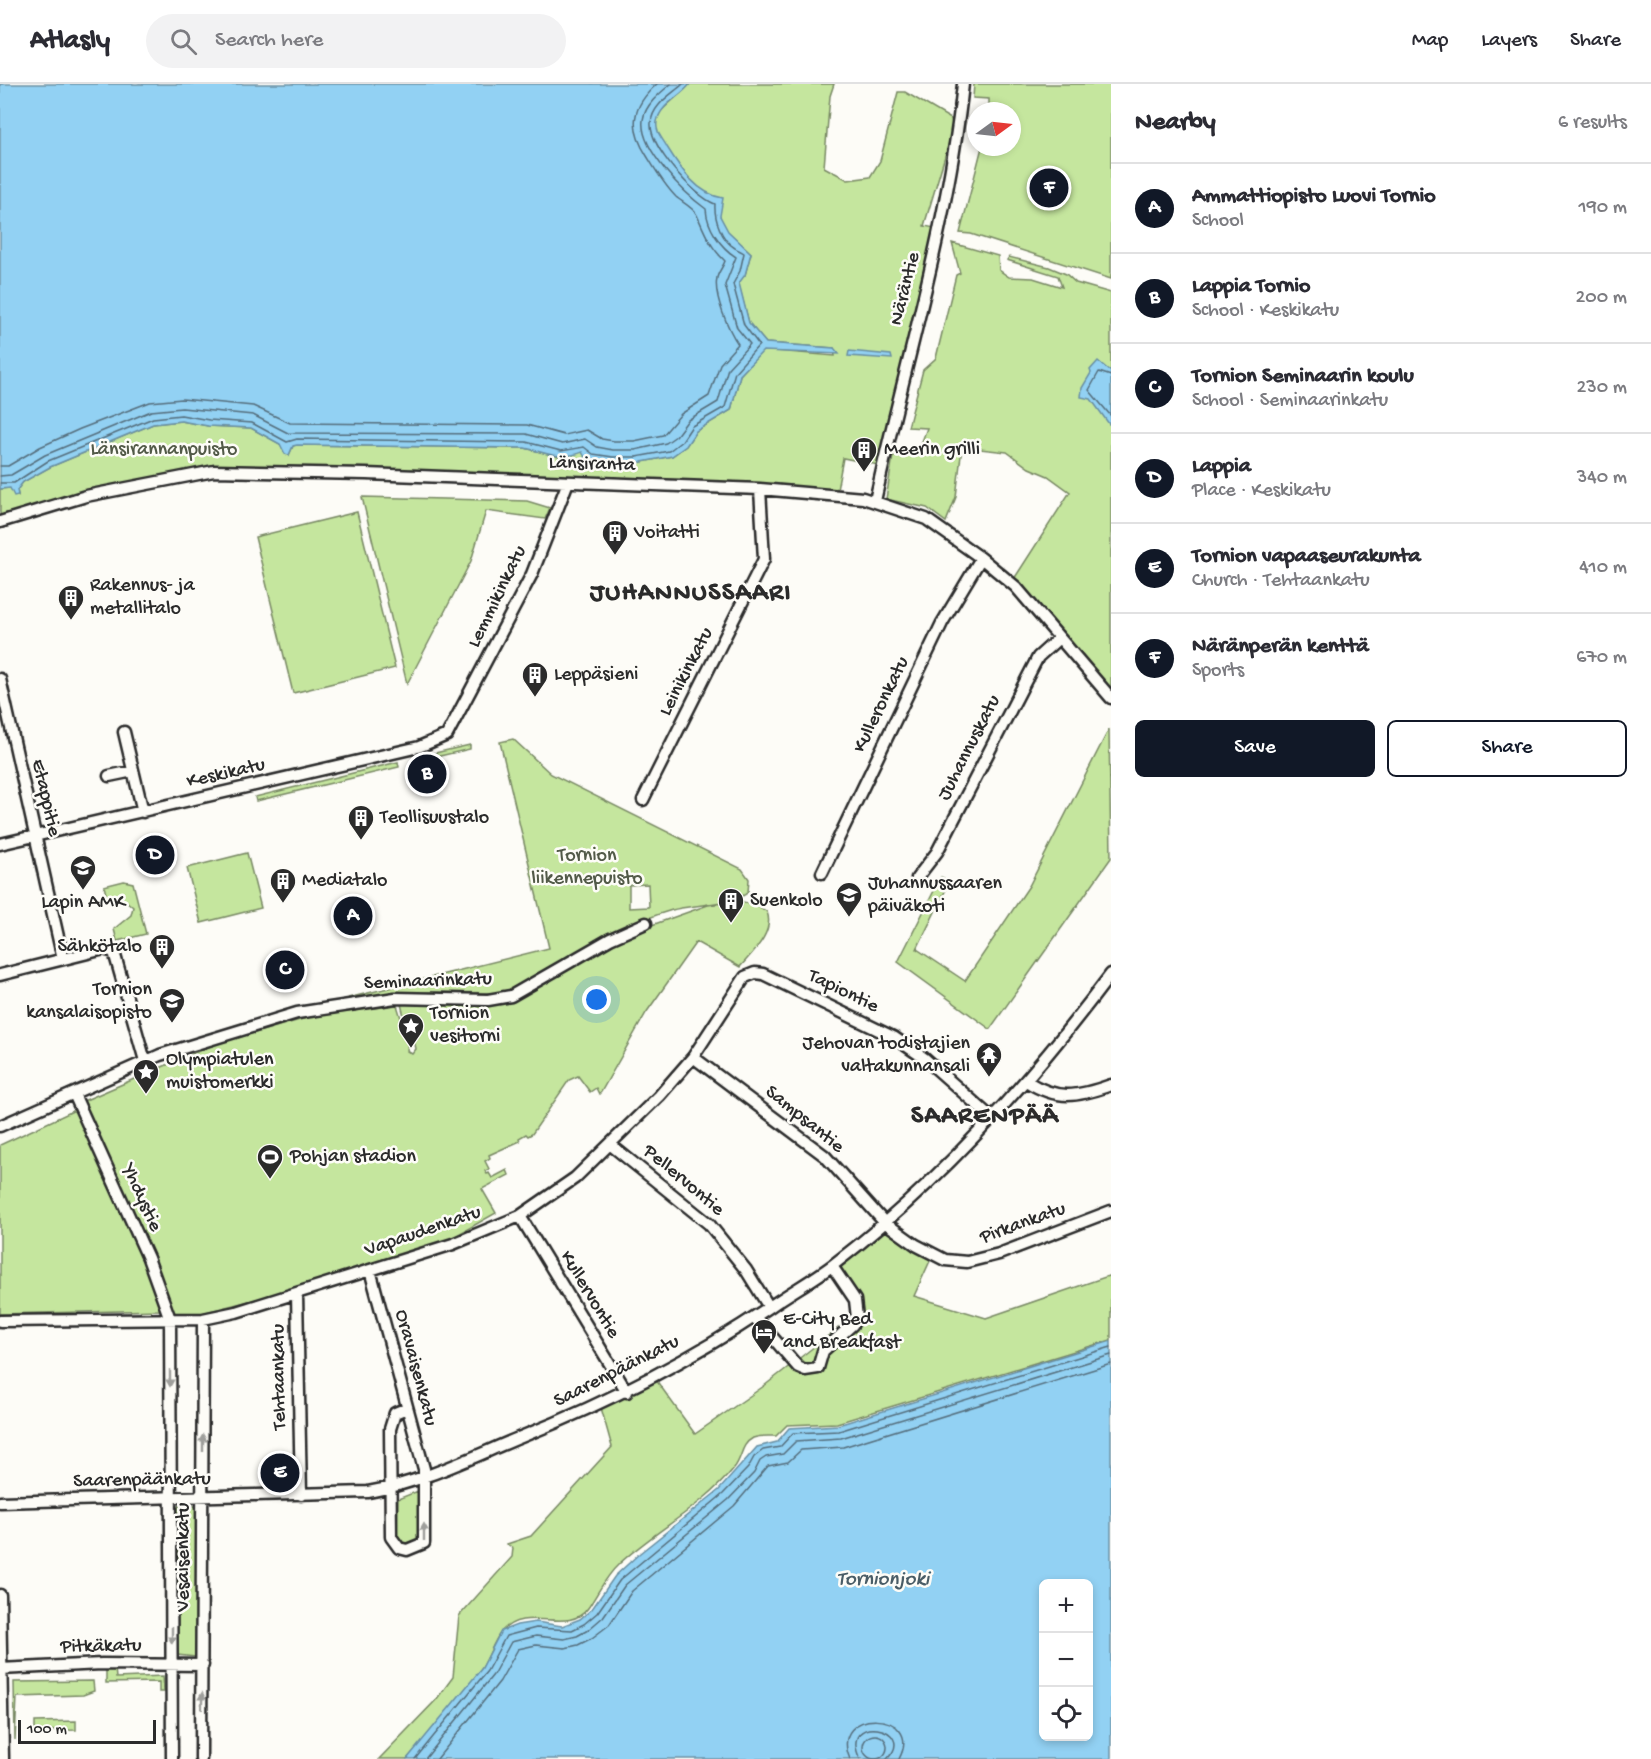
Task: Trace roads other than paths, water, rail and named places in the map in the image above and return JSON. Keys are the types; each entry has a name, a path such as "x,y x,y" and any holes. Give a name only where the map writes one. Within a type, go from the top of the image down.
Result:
{"street":[{"name":"Näräntie","path":"875,501 938,236 956,148 963,84"},
{"name":"Länsiranta","path":"0,522 86,496 214,471 760,489 875,501 926,519 981,558 1016,587 1111,698"},
{"name":"Lemmikinkatu","path":"454,726 532,574 568,482"},
{"name":"Leinikinkatu","path":"643,800 764,559 760,489"},
{"name":"Kulleronkatu","path":"822,873 937,633 968,576 981,558"},
{"name":"Juhannuskatu","path":"917,878 937,852 1038,657 1059,638"},
{"name":"Etappitie","path":"0,679 63,959"},
{"name":"Keskikatu","path":"0,844 419,747 447,735 454,726"},
{"path":"124,732 143,812"},
{"path":"109,776 133,771"},
{"name":"Seminaarinkatu","path":"0,1126 145,1061 250,1027 326,1006 395,998 488,1000 511,996 610,939 646,923"},
{"path":"0,975 104,949 114,952 145,1061"},
{"name":"Vapaudenkatu","path":"0,1321 203,1319 297,1294 453,1244 520,1216 575,1178 611,1145 693,1057 745,977 755,973"},
{"name":"Tapiontie","path":"755,973 763,974 895,1038 924,1058 993,1119"},
{"name":"Saarenpäänkatu","path":"0,1502 301,1495 391,1488 627,1392 755,1317 832,1266 884,1222 993,1119 1026,1082 1111,974"},
{"name":"Sampsantie","path":"693,1057 825,1156 884,1222"},
{"path":"1026,1082 1050,1094 1072,1097 1111,1085"},
{"name":"Yhdystie","path":"74,1094 148,1258 170,1319"},
{"name":"Pellervontie","path":"611,1145 710,1224 746,1270 769,1307"},
{"name":"Pirkankatu","path":"884,1222 916,1245 945,1260 967,1262 999,1254 1111,1211"},
{"name":"Kullervontie","path":"520,1216 627,1392"},
{"path":"755,1317 798,1367 805,1370 818,1368 823,1351 857,1318 855,1300 832,1266"},
{"name":"Oravaisenkatu","path":"370,1270 424,1476 424,1543 417,1547 407,1550 399,1548 393,1541 391,1488"},
{"name":"Tehtaankatu","path":"297,1294 301,1495"},
{"name":"Vesaisenkatu","path":"170,1319 172,1759"},
{"name":"Vesaisenkatu","path":"201,1759 203,1319"},
{"path":"391,1488 391,1422 396,1413 407,1408"},
{"path":"0,1595 3,1759"},
{"name":"Pitkäkatu","path":"1,1668 203,1665"}],"water":[{"path":"0,84 690,84 662,110 657,129 672,155 690,179 705,191 723,198 720,216 728,231 751,253 745,275 739,283 749,323 766,343 834,348 839,354 763,351 740,375 731,410 696,431 686,446 672,456 637,463 586,459 582,452 561,456 525,448 297,445 293,446 289,455 285,454 280,444 251,428 208,426 181,421 153,424 50,467 23,482 17,490 18,495 14,496 10,488 0,489"},
{"path":"849,351 891,355 892,359 848,356"},
{"path":"1098,361 1111,372 1111,423 1109,424 1091,399 1081,397 1082,388 1091,373 1090,370"},
{"name":"Tornionjoki","path":"1111,1341 1111,1759 407,1759 482,1668 501,1631 517,1625 536,1622 562,1626 580,1619 592,1609 615,1576 640,1553 719,1490 757,1447 777,1442 789,1428 838,1425"}],"place":[{"name":"Näränperän kenttä","path":"1049,188"},
{"name":"Meerin grilli","path":"864,473"},
{"name":"Voitatti","path":"615,556"},
{"name":"Rakennus- ja metallitalo","path":"71,621"},
{"name":"Leppäsieni","path":"535,698"},
{"name":"Lappia Tornio","path":"427,774"},
{"name":"Teollisuustalo","path":"361,841"},
{"name":"Lappia","path":"155,855"},
{"name":"Lapin AMK","path":"83,891"},
{"name":"Mediatalo","path":"283,904"},
{"name":"Ammattiopisto Luovi Tornio","path":"353,916"},
{"name":"Juhannussaaren päiväkoti","path":"849,918"},
{"name":"Suenkolo","path":"731,924"},
{"name":"Sähkötalo","path":"162,970"},
{"name":"Tornion Seminaarin koulu","path":"285,970"},
{"name":"Tornion kansalaisopisto","path":"172,1024"},
{"name":"Tornion vesitorni","path":"411,1049"},
{"name":"Jehovan todistajien valtakunnansali","path":"989,1078"},
{"name":"Olympiatulen muistomerkki","path":"146,1095"},
{"name":"Pohjan stadion","path":"270,1180"},
{"name":"E-City Bed and Breakfast","path":"764,1355"},
{"name":"Tornion vapaaseurakunta","path":"280,1473"}],"district":[{"name":"JUHANNUSSAARI","path":"691,594"},
{"name":"SAARENPÄÄ","path":"985,1117"}],"park label":[{"name":"Länsirannanpuisto","path":"164,450"},
{"name":"Tornion liikennepuisto","path":"587,868"}]}
